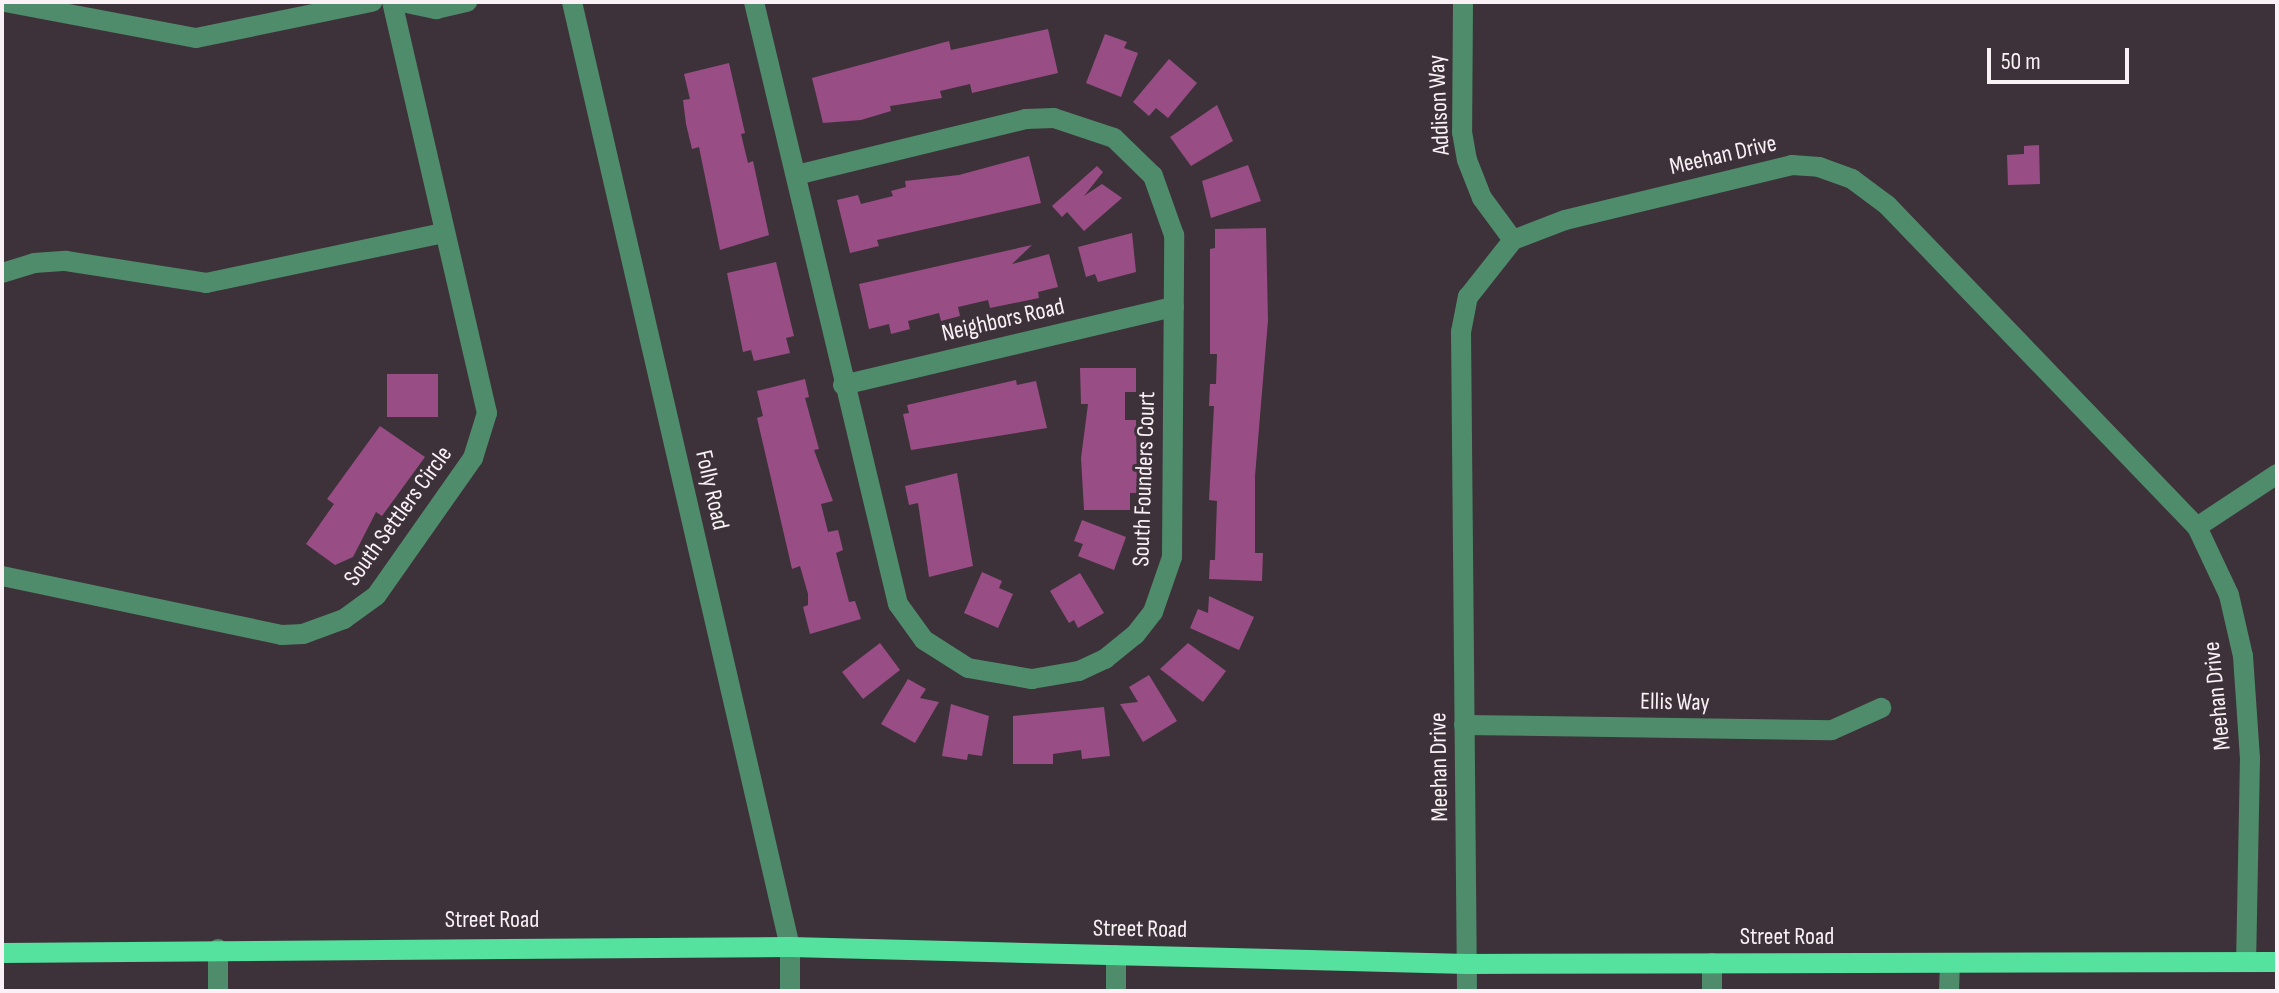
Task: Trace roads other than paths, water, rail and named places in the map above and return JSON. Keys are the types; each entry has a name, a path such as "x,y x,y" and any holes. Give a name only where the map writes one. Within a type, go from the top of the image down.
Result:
{"main road":[{"name":"Street Road","path":"2,953 790,947 1467,964 2277,962"}],"street":[{"path":"5,2 196,38 372,2"},
{"name":"South Settlers Circle","path":"2,576 282,635 322,629 362,609 376,596 482,440 487,413 392,2"},
{"path":"402,2 436,9 467,2"},
{"name":"Folly Road","path":"572,2 790,947 790,991"},
{"name":"South Founders Court","path":"754,2 892,588 907,620 934,648 968,668 1032,679 1060,676 1121,648 1153,612 1165,586 1172,557 1174,235 1162,192 1135,155 1098,129 1063,120 1026,119 796,175"},
{"name":"Addison Way","path":"1463,2 1462,132 1467,160 1482,198 1513,240"},
{"name":"Meehan Drive","path":"1467,991 1461,332 1468,297 1513,240 1565,220 1792,165 1819,167 1852,179 1887,205 2197,527 2229,595 2243,656 2250,758 2246,962"},
{"path":"2,273 34,263 66,261 206,283 444,233"},
{"name":"Neighbors Road","path":"843,385 1174,307"},
{"path":"2197,527 2277,474"},
{"name":"Ellis Way","path":"1464,725 1832,730 1881,708"},
{"path":"218,949 218,991"},
{"path":"1116,955 1116,991"},
{"path":"1712,963 1712,991"},
{"path":"1949,991 1950,963"}]}
